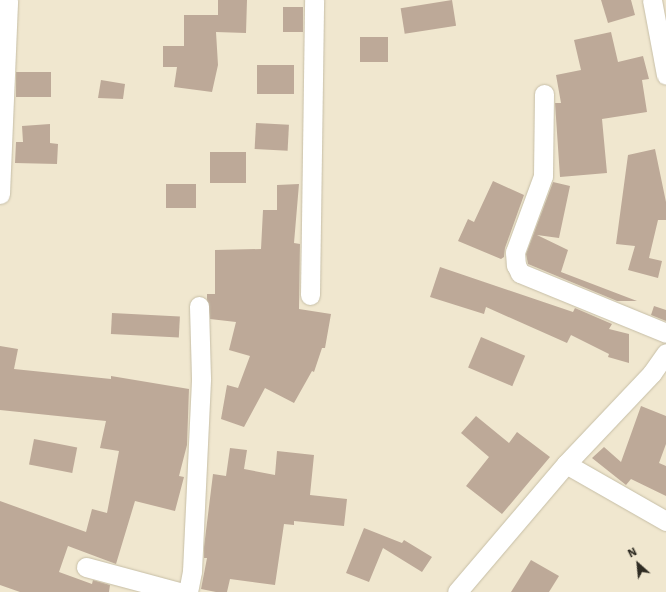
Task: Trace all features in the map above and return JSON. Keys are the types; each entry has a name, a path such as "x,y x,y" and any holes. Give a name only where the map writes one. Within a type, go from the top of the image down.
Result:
{"street":[{"path":"0,194 8,0"},
{"path":"310,295 314,0"},
{"path":"652,0 666,75"},
{"path":"544,94 543,176 514,252 516,265 520,273 666,333"},
{"path":"188,592 192,571 201,378 199,306"},
{"path":"457,592 566,464 652,373 666,352"},
{"path":"566,464 666,521"},
{"path":"86,567 179,592"}],"building":[{"path":"218,0 247,0 246,33 216,32 218,65 212,92 174,87 177,67 163,67 163,46 184,46 184,15 218,15"},
{"path":"452,0 456,26 405,34 401,8"},
{"path":"601,0 631,0 635,15 608,23"},
{"path":"283,7 303,7 303,32 283,32"},
{"path":"611,32 618,62 643,56 649,79 642,80 647,112 602,119 607,173 560,177 555,103 561,103 556,75 581,70 574,40"},
{"path":"360,37 388,37 388,62 360,62"},
{"path":"257,65 294,65 294,94 257,94"},
{"path":"16,72 51,72 51,97 16,97"},
{"path":"101,80 125,84 123,99 98,98"},
{"path":"256,123 289,125 288,151 255,149"},
{"path":"50,124 50,143 58,144 57,164 15,163 16,142 23,142 22,126"},
{"path":"655,149 666,202 666,220 658,220 649,258 662,261 658,278 628,270 635,246 616,244 628,155"},
{"path":"210,152 246,152 246,183 210,183"},
{"path":"493,181 524,195 505,248 504,257 501,259 458,241 468,219 474,222"},
{"path":"553,182 570,186 559,238 537,235 568,250 561,272 637,301 617,301 528,264 526,254"},
{"path":"166,184 196,184 196,208 166,208"},
{"path":"299,184 294,243 300,244 299,309 331,314 325,348 322,348 314,372 312,371 294,403 265,388 244,427 221,419 227,385 238,388 250,356 229,350 236,322 210,319 207,294 215,294 215,250 261,249 263,210 277,210 277,185"},
{"path":"440,267 573,312 575,308 612,324 609,329 629,334 629,363 608,357 609,354 571,335 567,343 486,307 484,314 430,297"},
{"path":"654,306 666,310 666,321 651,315"},
{"path":"112,313 180,317 179,338 111,334"},
{"path":"481,337 525,356 512,386 468,367"},
{"path":"0,346 18,349 14,369 111,379 111,376 189,389 187,445 179,476 184,477 175,511 135,501 116,564 68,546 59,572 92,584 93,580 110,585 109,592 20,592 0,585 0,501 86,532 92,509 107,513 119,451 100,448 106,421 0,410"},
{"path":"641,406 666,416 666,444 659,463 666,466 666,496 631,479 626,485 592,458 604,447 621,462"},
{"path":"476,416 509,443 517,432 550,457 502,514 466,486 489,457 461,433"},
{"path":"34,439 77,447 72,473 29,465"},
{"path":"230,448 247,450 244,469 275,475 277,451 314,455 310,495 347,499 344,526 294,521 294,525 284,524 275,585 230,579 227,592 216,592 201,589 207,558 204,558 204,547 213,474 226,476"},
{"path":"364,528 402,543 404,540 432,557 422,572 383,548 369,582 346,573"},
{"path":"531,560 559,576 549,592 511,592"}]}
